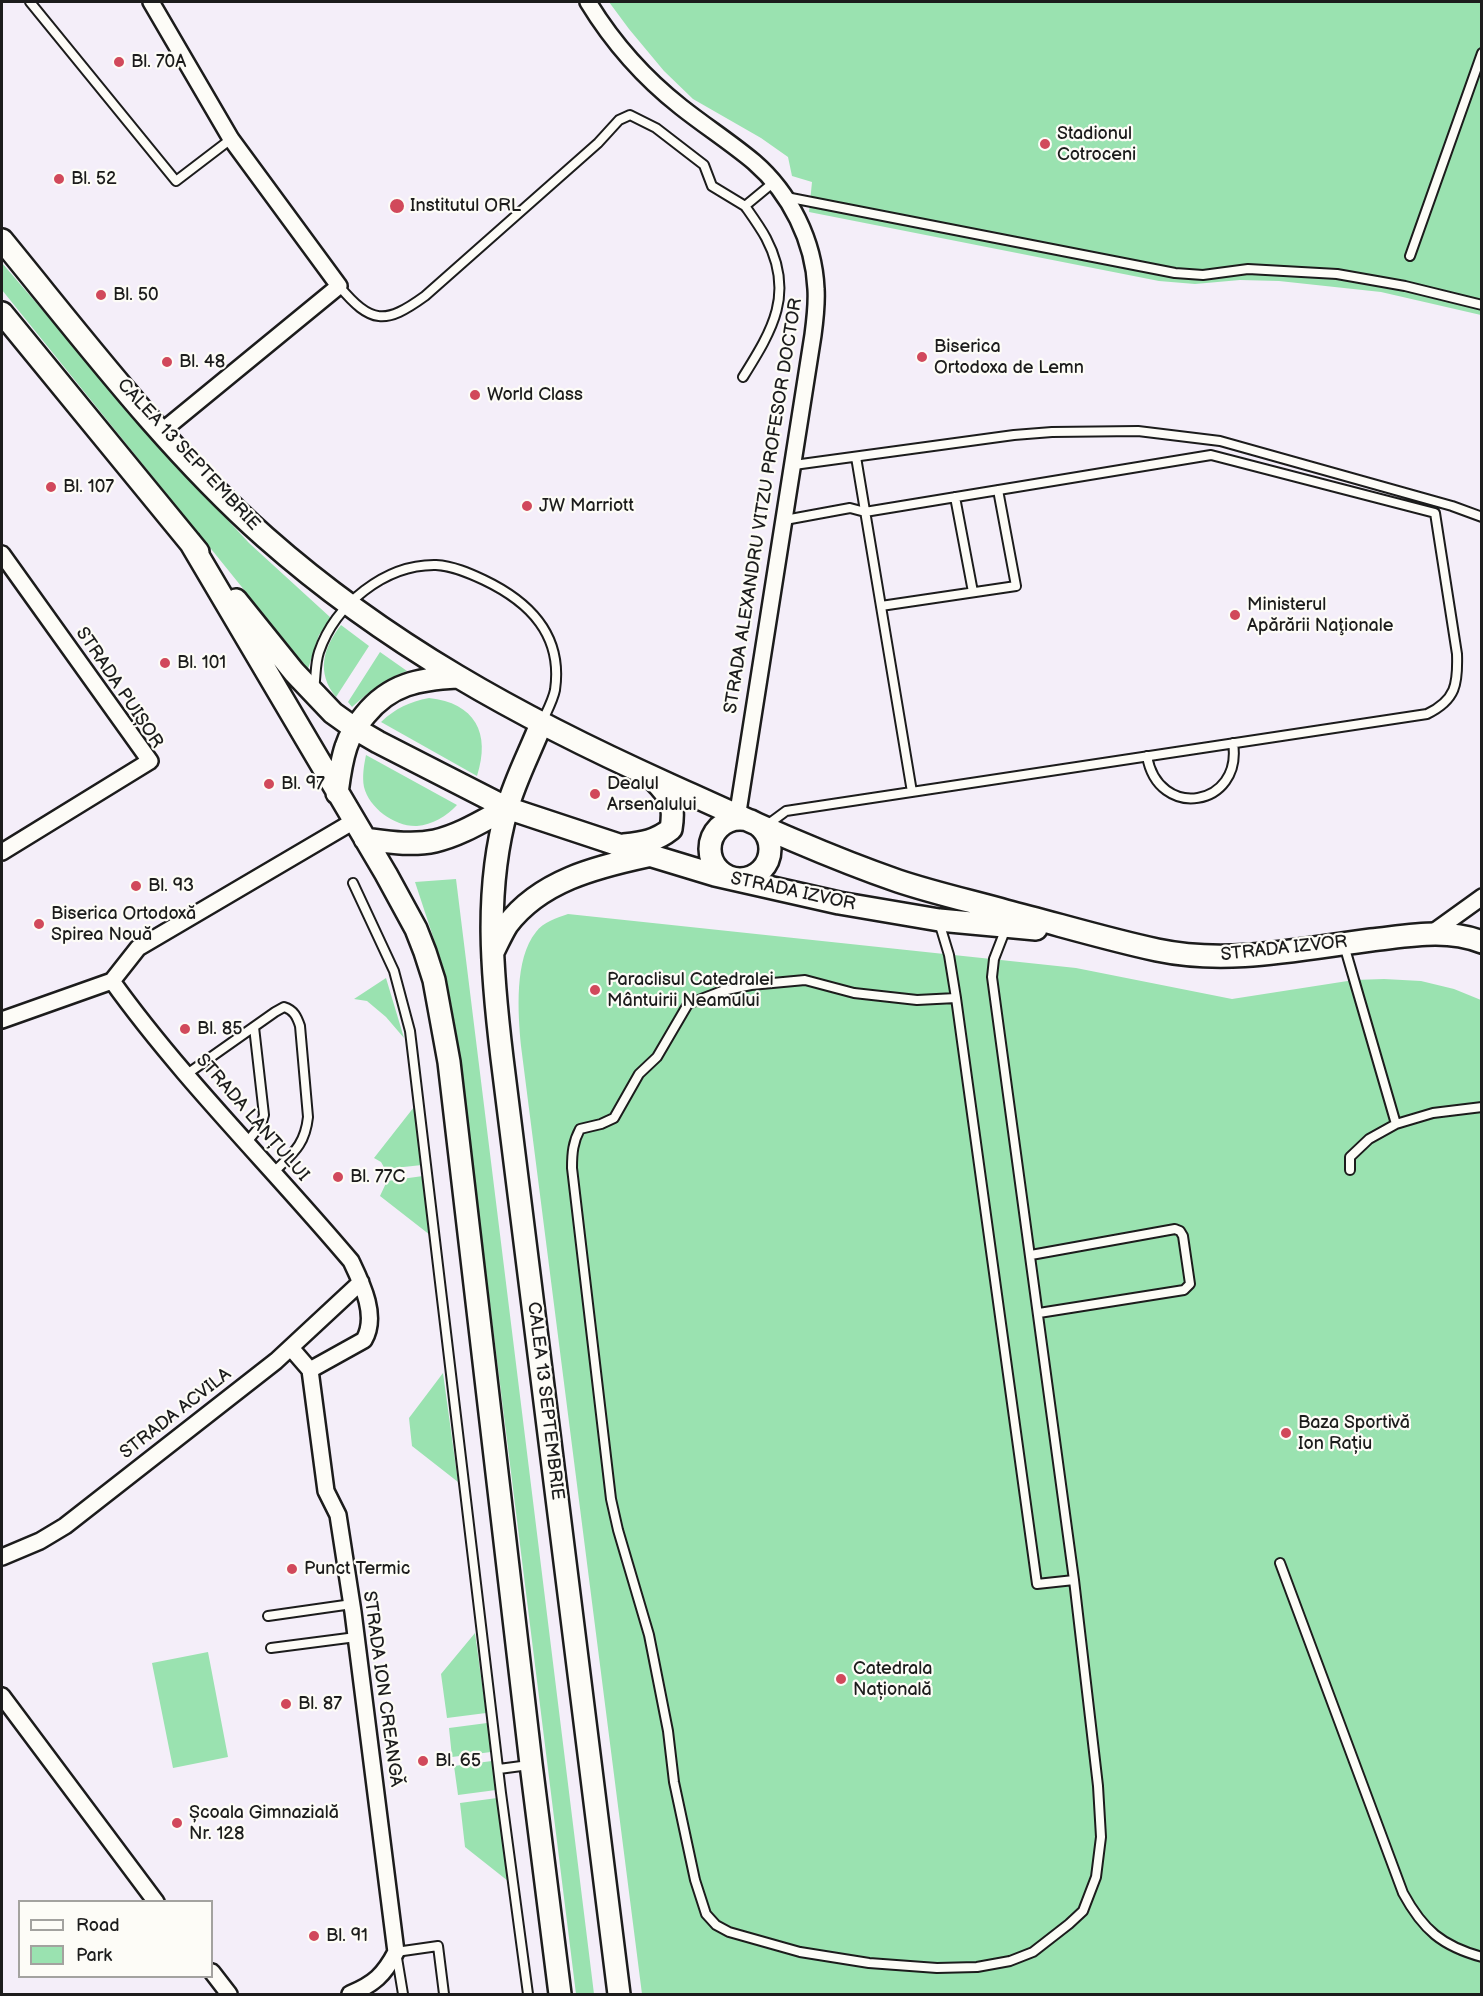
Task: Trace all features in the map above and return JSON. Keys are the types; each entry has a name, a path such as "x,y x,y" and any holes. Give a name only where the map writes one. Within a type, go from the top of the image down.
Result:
{"main road":[{"name":"CALEA 13 SEPTEMBRIE","path":"2,240 161,432 263,536 349,606 457,677 541,724 507,808 496,856 492,954 502,1058 619,1995"},
{"path":"2,313 314,694 354,728 459,785 507,808"},
{"path":"190,542 416,929 434,980 450,1074 560,1995"},
{"path":"337,793 346,745 354,728 374,704 390,691 430,678 457,677"},
{"name":"STRADA IZVOR","path":"541,724 749,821 848,862 902,882 1088,934 1187,956 1269,953 1432,933 1468,937 1482,942"},
{"path":"621,846 647,843 671,830 674,814 672,802 652,777"},
{"path":"365,839 403,843 435,841 454,835 507,808"},
{"name":"STRADA IZVOR","path":"507,808 649,855 730,878 839,903 939,920 1088,934"},
{"path":"726,821 749,821 763,829 768,838 771,847 769,857 759,873 750,878 740,880 730,878 714,866 709,846 712,836 726,821"},
{"path":"492,954 506,927 520,910 557,884 600,866 649,855"}],"street":[{"path":"151,2 231,139 339,286 161,432"},
{"name":"STRADA ALEXANDRU VITZU PROFESOR DOCTOR","path":"588,2 608,33 638,68 680,106 755,163 774,182 792,208 813,264 816,313 785,520 749,821"},
{"name":"STRADA PUIȘOR","path":"2,555 150,761 2,852"},
{"path":"2,1020 112,981 138,948 354,821"},
{"path":"1432,933 1482,897"},
{"name":"STRADA LANȚULUI","path":"112,981 187,1074 351,1261 361,1282"},
{"path":"291,1348 310,1370 364,1340 369,1332 370,1322 361,1282"},
{"name":"STRADA ACVILA","path":"2,1557 40,1541 65,1526 291,1348 361,1282"},
{"name":"STRADA ION CREANGĂ","path":"310,1370 326,1491 338,1515 352,1604 396,1952"},
{"path":"2,1696 155,1900"},
{"path":"350,1995 381,1976 396,1952"},
{"path":"213,1973 229,1995"}],"lane":[{"path":"30,2 176,181 231,139"},
{"path":"1410,256 1482,53"},
{"path":"339,286 356,306 373,316 403,312 425,296 598,142 619,120 630,115 656,128 705,165 712,186 745,206 766,238 778,268 780,296 774,323 743,377"},
{"path":"745,206 774,182"},
{"path":"784,196 1175,273 1203,275 1248,269 1337,274 1405,286 1482,305"},
{"path":"794,465 1014,435 1106,431 1163,433 1220,441 1452,506 1482,517"},
{"path":"749,821 786,811 1427,714 1440,708 1449,700 1456,686 1458,672 1435,513 1210,455 865,512 850,508 785,520"},
{"path":"856,457 912,792"},
{"path":"881,606 1016,586 998,490"},
{"path":"954,497 973,592"},
{"path":"314,694 318,654 329,628 349,606 370,585 385,577 420,566 437,566 466,572 511,594 539,621 553,653 556,672 554,693 541,724"},
{"path":"1147,756 1155,781 1171,794 1191,799 1204,797 1216,791 1226,781 1233,769 1235,755 1233,743"},
{"path":"353,883 394,971 410,1031 528,1995"},
{"path":"939,920 949,955 956,998 1037,1584 1074,1580"},
{"path":"956,998 917,1000 855,993 805,980 751,985 722,991 688,1004 657,1057 639,1074 614,1118 580,1129 572,1149 572,1168 611,1499 649,1635 668,1731 674,1782 695,1881 706,1914 716,1925 729,1932 800,1952 869,1962 937,1968 977,1967 1010,1961 1033,1952 1076,1918 1083,1911 1096,1877 1101,1837 1098,1786 1074,1580 992,977 994,959 1006,926"},
{"path":"1343,944 1396,1124"},
{"path":"187,1074 284,1007 290,1009 300,1026 308,1117 304,1138 295,1151 274,1172"},
{"path":"247,1142 261,1125 264,1115 254,1027"},
{"path":"1350,1170 1350,1157 1370,1139 1396,1124 1433,1113 1482,1107"},
{"path":"1031,1255 1175,1229 1183,1236 1190,1284 1184,1290 1039,1313"},
{"path":"1280,1563 1403,1893 1421,1923 1434,1935 1459,1951 1482,1958"},
{"path":"268,1616 352,1604"},
{"path":"272,1648 356,1637"},
{"path":"499,1769 531,1764"},
{"path":"403,1995 396,1952 438,1946 444,1995"}],"green space":[{"path":"609,2 1481,2 1481,315 1381,292 1279,281 1240,280 1195,284 1159,281 809,212 812,182 792,176 788,157 761,138 693,99 664,71"},
{"path":"2,263 161,448 249,543 331,618 319,635 308,669 2,290"},
{"path":"341,625 369,646 336,697 326,679 324,661 330,643"},
{"path":"380,652 407,671 378,686 352,707 348,702"},
{"path":"429,698 458,706 476,723 482,746 477,776 381,722 403,706"},
{"path":"366,755 457,805 449,813 428,824 417,826 392,820 377,809 367,795 363,779"},
{"path":"456,879 594,1994 576,1994 456,1031 446,976 415,882"},
{"path":"568,914 1076,968 1232,999 1354,980 1384,979 1421,981 1454,989 1481,1000 1481,1994 642,1994 520,1033 519,987 529,943 542,926"},
{"path":"386,978 404,1038 386,1017 367,1001 354,999"},
{"path":"414,1107 422,1165 385,1169 381,1162 374,1158"},
{"path":"423,1176 430,1235 380,1196 387,1181"},
{"path":"443,1373 458,1482 412,1446 409,1418"},
{"path":"475,1633 486,1713 447,1718 441,1674"},
{"path":"208,1652 228,1757 173,1768 152,1663"},
{"path":"487,1723 491,1752 452,1757 449,1728"},
{"path":"492,1761 496,1790 458,1795 454,1766"},
{"path":"497,1798 508,1881 465,1847 460,1803"}],"place":[{"name":"Bl. 70A","path":"119,62"},
{"name":"Stadionul Cotroceni","path":"1045,144"},
{"name":"Bl. 52","path":"59,179"},
{"name":"Institutul ORL","path":"397,206"},
{"name":"Bl. 50","path":"101,295"},
{"name":"Biserica Ortodoxa de Lemn","path":"922,357"},
{"name":"Bl. 48","path":"167,362"},
{"name":"World Class","path":"475,395"},
{"name":"Bl. 107","path":"51,487"},
{"name":"JW Marriott","path":"527,506"},
{"name":"Ministerul Apărării Naţionale","path":"1235,615"},
{"name":"Bl. 101","path":"165,663"},
{"name":"Bl. 97","path":"269,784"},
{"name":"Dealul Arsenalului","path":"595,794"},
{"name":"Bl. 93","path":"136,886"},
{"name":"Biserica Ortodoxă Spirea Nouă","path":"39,924"},
{"name":"Paraclisul Catedralei Mântuirii Neamului","path":"595,990"},
{"name":"Bl. 85","path":"185,1029"},
{"name":"Bl. 77C","path":"338,1177"},
{"name":"Baza Sportivă Ion Rațiu","path":"1286,1433"},
{"name":"Punct Termic","path":"292,1569"},
{"name":"Catedrala Națională","path":"841,1679"},
{"name":"Bl. 87","path":"286,1704"},
{"name":"Bl. 65","path":"423,1761"},
{"name":"Școala Gimnazială Nr. 128","path":"177,1823"},
{"name":"Bl. 91","path":"314,1936"}]}
